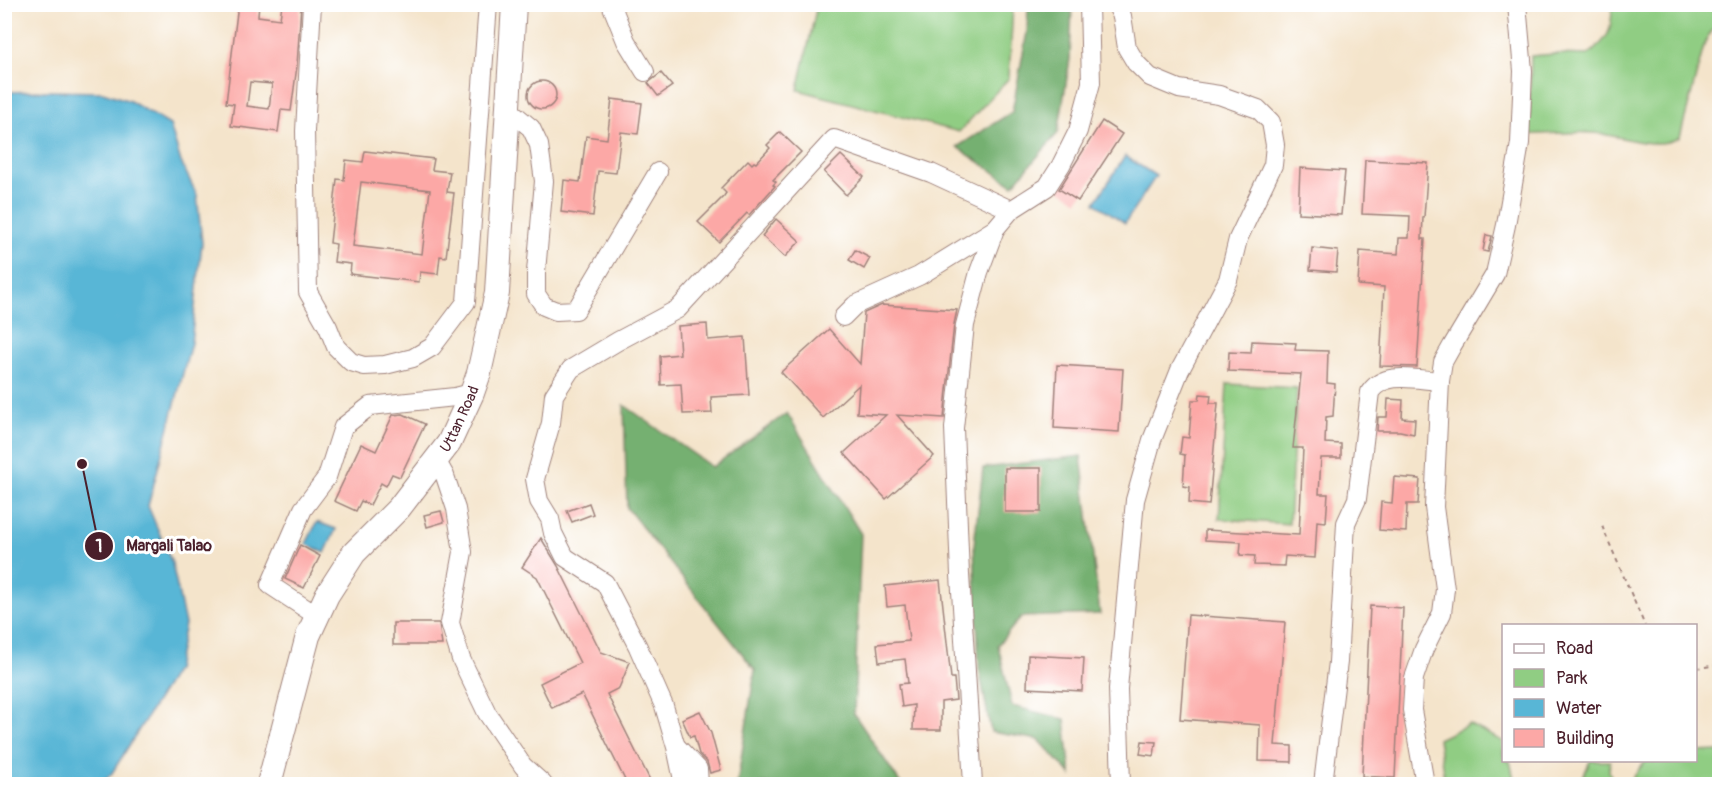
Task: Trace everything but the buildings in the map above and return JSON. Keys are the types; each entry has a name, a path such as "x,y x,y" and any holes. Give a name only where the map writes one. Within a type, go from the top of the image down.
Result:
{"main road":[{"name":"Uttan Road","path":"269,784 308,636 327,595 354,553 399,508 449,443 479,373 497,293 514,4"}],"street":[{"path":"312,4 305,131 308,292 328,327 336,347 351,362 364,366 385,365 413,358 432,347 466,302 488,4"},
{"path":"611,4 626,41 645,72"},
{"path":"843,317 855,305 919,276 994,229 1011,210 1047,187 1061,165 1077,131 1091,83 1089,4"},
{"path":"1116,4 1122,16 1127,48 1136,63 1150,77 1179,89 1219,95 1258,110 1271,122 1275,145 1273,165 1238,239 1228,280 1180,370 1152,440 1135,500 1118,689 1120,784"},
{"path":"1425,784 1412,710 1414,678 1424,649 1442,613 1445,589 1434,507 1440,381 1443,362 1495,274 1506,225 1520,143 1523,71 1517,4"},
{"path":"508,109 531,128 539,145 544,181 536,294 544,306 556,311 576,310 658,172"},
{"path":"681,784 683,780 676,747 664,706 638,647 604,583 565,557 553,533 550,519 539,501 535,479 551,423 554,395 571,369 678,309 834,139 931,173 1011,210"},
{"path":"973,784 960,575 954,428 965,325 979,272 994,229"},
{"path":"1323,784 1338,662 1346,523 1357,499 1370,392 1375,385 1389,378 1440,381"},
{"path":"317,616 270,585 303,509 327,477 343,427 370,406 456,397 472,393"},
{"path":"436,460 445,476 456,508 463,552 450,622 461,659 493,722 523,766 543,784"},
{"path":"676,747 698,769 699,784"}],"path":[{"path":"1602,526 1644,624"},
{"path":"1697,668 1719,665"}],"green space":[{"path":"1711,4 1714,8 1715,26 1705,42 1680,137 1671,141 1649,143 1594,133 1529,134 1531,56 1588,55 1601,44 1608,34 1612,5"},
{"path":"817,5 1013,5 1009,78 959,132 798,90"},
{"path":"1028,5 1072,5 1070,59 1058,133 1013,185 957,147 1012,112 1027,32"},
{"path":"1227,384 1297,388 1289,524 1219,519"},
{"path":"624,405 712,467 787,413 861,534 854,714 901,784 737,784 755,670 627,508"},
{"path":"1081,456 1100,614 1021,617 998,645 1012,706 1065,719 1071,775 1039,740 991,732 979,669 974,545 983,468"},
{"path":"1469,724 1502,741 1502,762 1510,762 1515,784 1445,784 1438,739"},
{"path":"1719,751 1719,784 1628,784 1644,762 1697,762 1697,752"},
{"path":"1590,762 1610,762 1609,771 1614,784 1580,784"}],"water":[{"path":"5,92 103,92 130,101 170,125 181,162 197,195 202,243 191,343 148,506 172,563 185,624 176,670 112,773 101,784 5,784"},
{"path":"1125,156 1156,176 1125,223 1095,203"},
{"path":"317,522 336,529 325,553 306,544"}],"place":[{"name":"Margali Talao","path":"82,464"}]}
